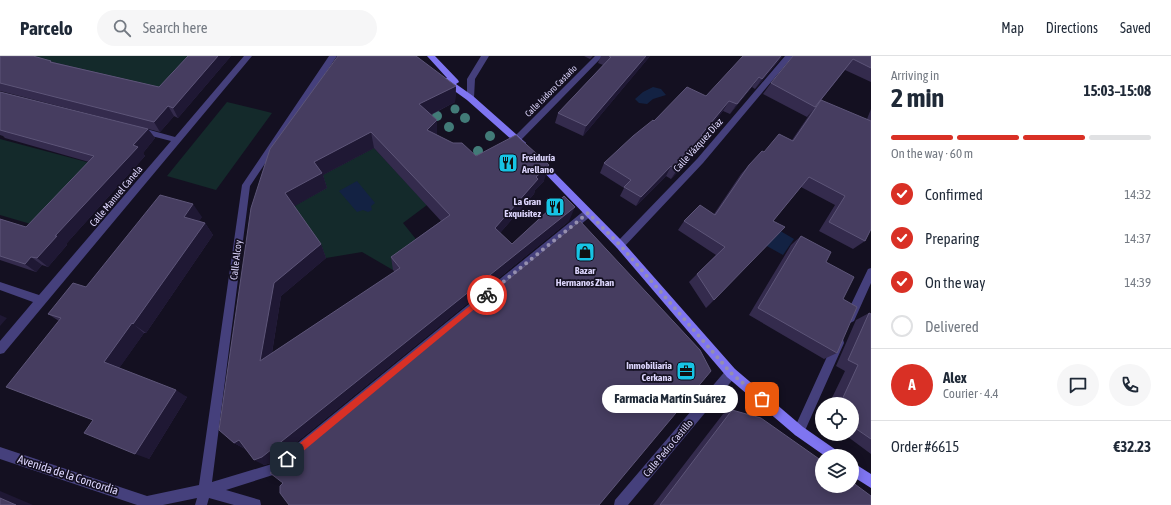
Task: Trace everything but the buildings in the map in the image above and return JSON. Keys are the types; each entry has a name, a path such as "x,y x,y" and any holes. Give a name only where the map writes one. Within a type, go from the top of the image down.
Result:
{"main road":[{"path":"431,56 470,98"},
{"path":"432,70 470,98 517,139 620,245 731,373 799,431 825,449"},
{"path":"859,473 871,482"}],"street":[{"name":"Calle Manuel Canela","path":"0,350 248,56"},
{"name":"Calle Alcoy","path":"201,505 205,490 246,185 333,56"},
{"path":"470,98 471,79 485,56"},
{"name":"Calle Isidoro Castaño","path":"517,139 599,56"},
{"name":"Calle Vázquez Díaz","path":"620,245 700,161 789,56"},
{"path":"131,127 177,140"},
{"name":"Avenida de la Concordia","path":"0,453 147,502 205,490 275,469 588,213"},
{"path":"799,431 871,272"},
{"path":"0,286 42,301"},
{"name":"Calle Pedro Castillo","path":"620,505 731,373"},
{"path":"205,490 256,505"}],"green space":[{"path":"9,56 199,56 166,93"},
{"path":"227,102 272,113 216,190 167,176"},
{"path":"0,139 98,165 41,227 0,215"},
{"path":"374,148 427,205 403,223 423,248 393,270 362,252 326,258 291,208 326,188 319,177"}],"water":[{"path":"653,87 661,89 666,95 653,99 647,104 639,103 635,99 643,92"},
{"path":"357,181 375,203 371,206 372,210 368,212 363,210 357,212 339,191"},
{"path":"777,229 794,239 783,255 765,245"}],"way so far":[{"path":"487,295 588,213 620,245 731,373 762,399"}],"place":[{"name":"Freiduría Arellano","path":"508,163"},
{"name":"La Gran Exquisitez","path":"555,207"},
{"name":"Bazar Hermanos Zhan","path":"585,252"},
{"name":"Inmobiliaria Cerkana","path":"686,371"},
{"name":"Farmacia Martín Suárez","path":"762,399"}],"route":[{"path":"287,459 487,295"}]}
